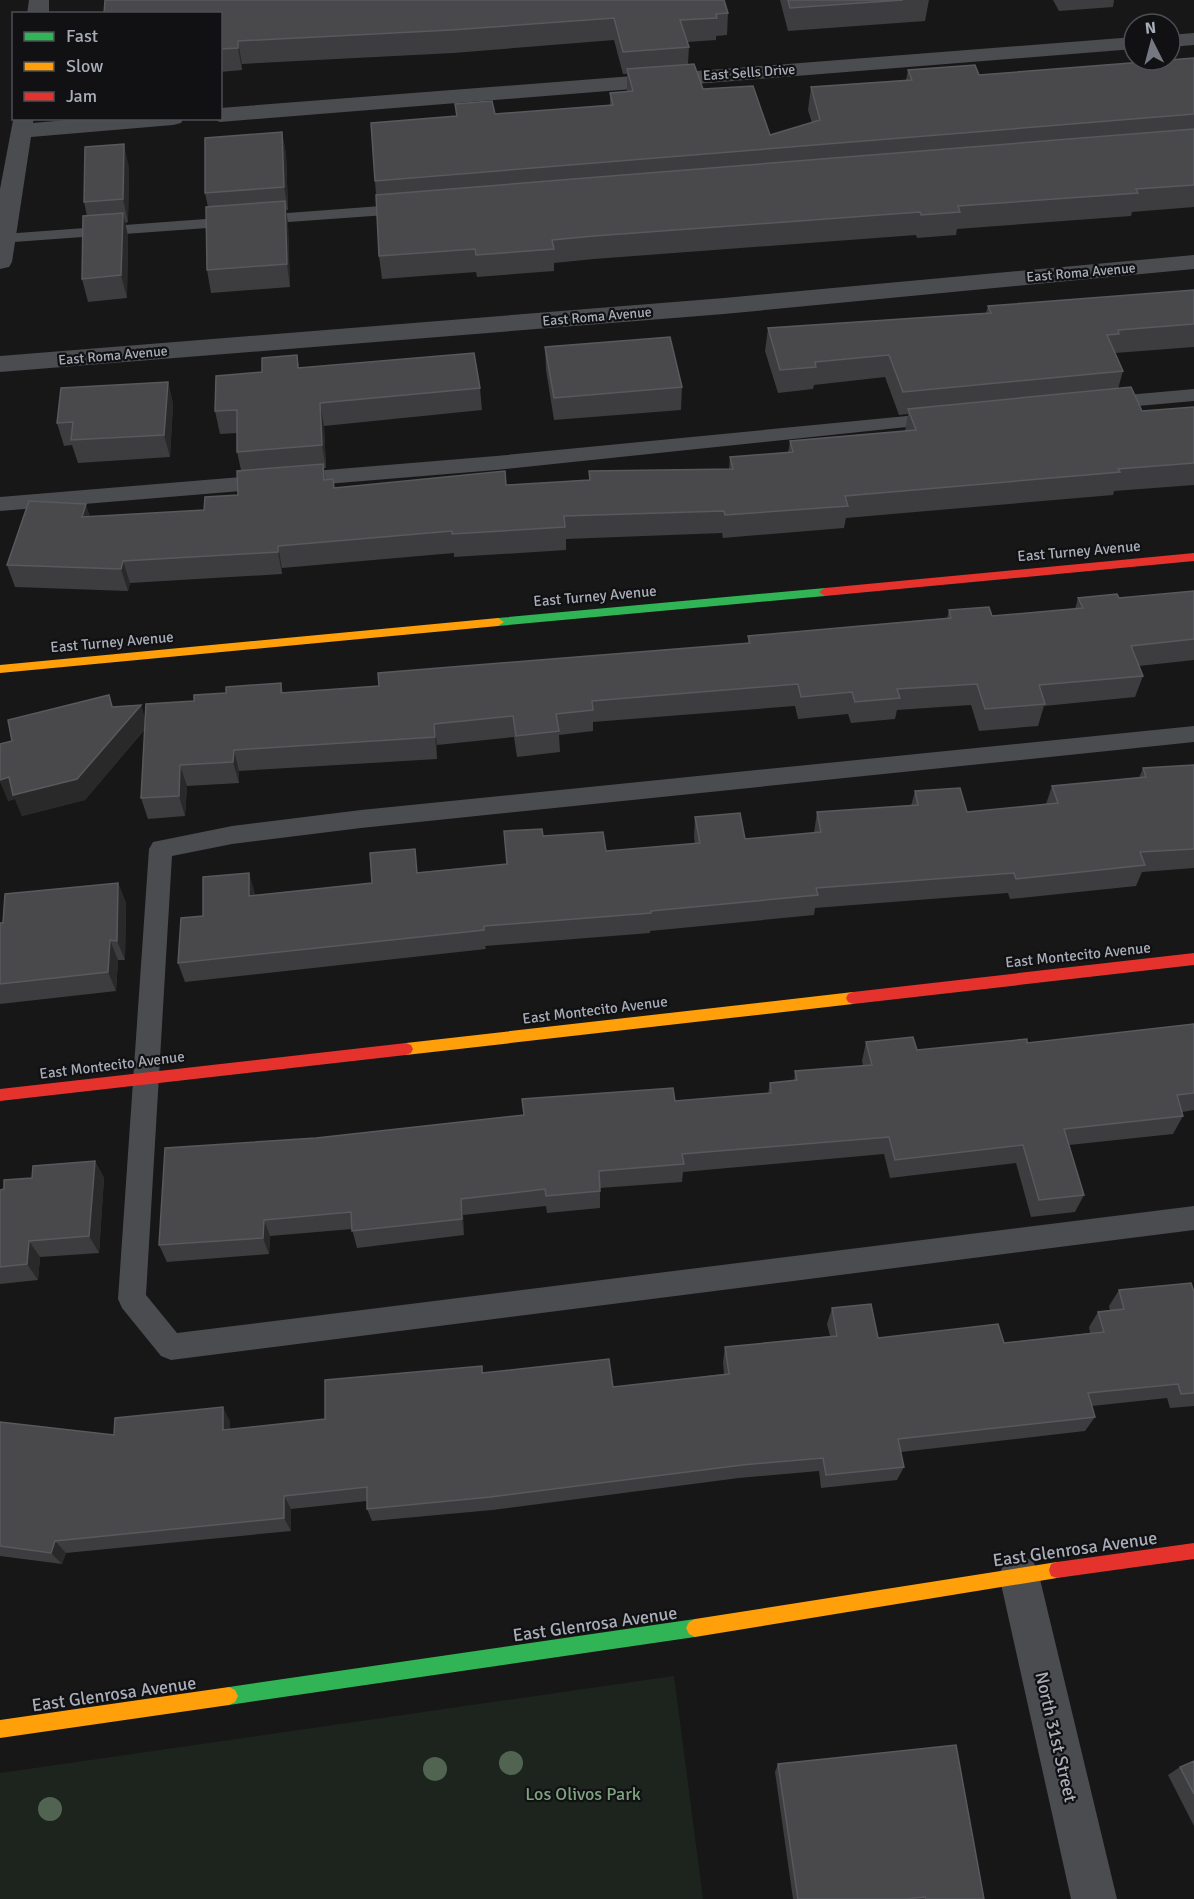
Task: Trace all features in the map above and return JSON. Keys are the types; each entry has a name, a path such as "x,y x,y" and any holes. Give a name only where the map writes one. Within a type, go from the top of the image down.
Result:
{"street":[{"name":"East Sells Drive","path":"222,115 1122,44"},
{"path":"2,251 22,125 130,120"},
{"name":"East Roma Avenue","path":"0,364 712,307 1194,262"},
{"name":"East Turney Avenue","path":"0,669 1194,557"},
{"name":"East Montecito Avenue","path":"0,1095 1194,959"},
{"name":"East Glenrosa Avenue","path":"0,1729 647,1636 1019,1575 1194,1551"},
{"name":"North 31st Street","path":"1019,1575 1094,1899"}],"lane":[{"path":"2,251 429,207"},
{"path":"1088,405 1194,395"},
{"path":"0,504 496,463 959,417"},
{"path":"1194,734 361,819 232,835 161,849 132,1299 171,1347 1194,1218"}],"green space":[{"name":"Los Olivos Park","path":"674,1676 703,1899 0,1899 0,1773"}],"building":[{"path":"105,0 724,0 728,13 716,14 717,18 680,20 689,47 623,52 614,18 451,30 238,41 238,48 222,49 222,12 104,12"},
{"path":"788,0 903,0 790,8"},
{"path":"1194,58 1194,114 375,181 371,123 457,116 455,104 492,101 495,114 613,105 610,93 633,91 627,69 694,64 703,89 753,86 770,135 820,120 811,87 912,80 908,70 975,65 979,75 1122,64 1122,72 1182,72 1182,59"},
{"path":"1194,129 1194,185 1136,189 1138,193 958,206 960,212 921,215 920,212 552,240 554,249 476,255 475,249 379,256 376,195"},
{"path":"282,132 284,187 205,193 205,138"},
{"path":"124,144 123,199 84,202 85,147"},
{"path":"285,201 287,264 207,270 206,207"},
{"path":"123,213 121,275 82,279 83,216"},
{"path":"1194,290 1194,324 1118,330 1119,334 1107,335 1123,371 903,392 889,355 815,362 816,367 780,370 768,328 991,313 988,306"},
{"path":"670,337 682,387 554,398 545,347"},
{"path":"474,353 480,388 320,403 322,445 237,452 237,410 215,411 216,376 262,372 262,358 297,355 298,368"},
{"path":"168,382 164,435 71,440 73,422 57,423 61,388"},
{"path":"1131,387 1142,411 1194,407 1194,463 1118,469 1120,472 845,496 848,506 725,515 724,511 564,516 565,527 452,534 452,531 278,546 278,552 123,561 121,569 7,565 29,501 86,504 82,517 204,510 205,497 238,495 237,471 323,464 324,480 333,479 334,488 505,471 506,485 590,480 589,471 733,469 730,457 793,452 790,441 916,430 908,409"},
{"path":"1194,591 1194,639 1131,646 1143,676 1039,685 1045,704 985,709 977,684 897,689 900,698 855,702 852,692 801,697 798,684 592,701 593,710 556,714 559,731 516,736 513,716 434,724 435,737 234,750 233,762 180,765 179,796 141,798 146,704 194,701 194,695 226,693 226,687 281,683 281,693 379,686 378,673 750,643 748,636 951,618 949,610 989,607 992,616 1083,608 1078,598 1117,594 1119,598"},
{"path":"109,695 112,707 141,705 77,779 13,795 9,777 0,780 0,744 12,741 8,720"},
{"path":"1194,765 1194,849 1140,852 1145,865 1016,879 1014,873 816,888 818,895 651,911 651,913 484,926 484,930 178,963 181,918 203,916 203,877 249,873 249,896 372,883 370,853 415,849 417,873 507,864 504,831 542,829 543,836 603,832 606,851 700,843 695,817 740,813 745,839 821,832 817,812 918,805 915,791 960,788 967,812 1058,803 1052,786 1146,777 1143,768"},
{"path":"118,883 117,941 110,940 108,972 0,984 0,923 3,923 5,894"},
{"path":"1194,1024 1194,1093 1177,1095 1183,1116 1064,1129 1084,1195 1039,1200 1023,1145 895,1160 889,1137 682,1154 684,1164 599,1171 600,1191 546,1196 545,1189 461,1199 462,1219 352,1231 351,1212 264,1220 263,1238 159,1245 165,1148 316,1138 524,1115 522,1099 673,1088 675,1101 771,1093 770,1083 797,1080 795,1071 872,1065 866,1042 913,1037 917,1050 1027,1039 1027,1043"},
{"path":"95,1161 89,1236 29,1241 27,1264 0,1267 0,1190 4,1189 4,1180 32,1178 33,1166"},
{"path":"1191,1283 1194,1292 1194,1393 1181,1394 1178,1384 1088,1393 1095,1417 898,1439 904,1467 826,1475 823,1458 742,1465 490,1497 367,1509 367,1487 284,1496 284,1518 55,1541 51,1553 0,1546 0,1422 114,1435 115,1418 223,1407 223,1430 325,1419 325,1380 482,1366 482,1373 609,1359 613,1387 729,1374 725,1347 837,1336 832,1308 871,1304 878,1338 998,1324 1004,1343 1104,1332 1098,1312 1124,1309 1119,1290"},
{"path":"956,1745 984,1899 926,1899 925,1897 798,1899 778,1764"},
{"path":"1194,1761 1194,1794 1180,1767"}],"traffic: fast":[{"path":"498,622 825,592"},
{"path":"229,1696 695,1628"}],"traffic: slow":[{"path":"0,669 498,622"},
{"path":"406,1049 853,998"},
{"path":"695,1628 1057,1570"},
{"path":"0,1729 229,1696"}],"traffic: jam":[{"path":"825,592 1194,557"},
{"path":"853,998 1194,959"},
{"path":"0,1095 406,1049"},
{"path":"1057,1570 1194,1551"}]}
